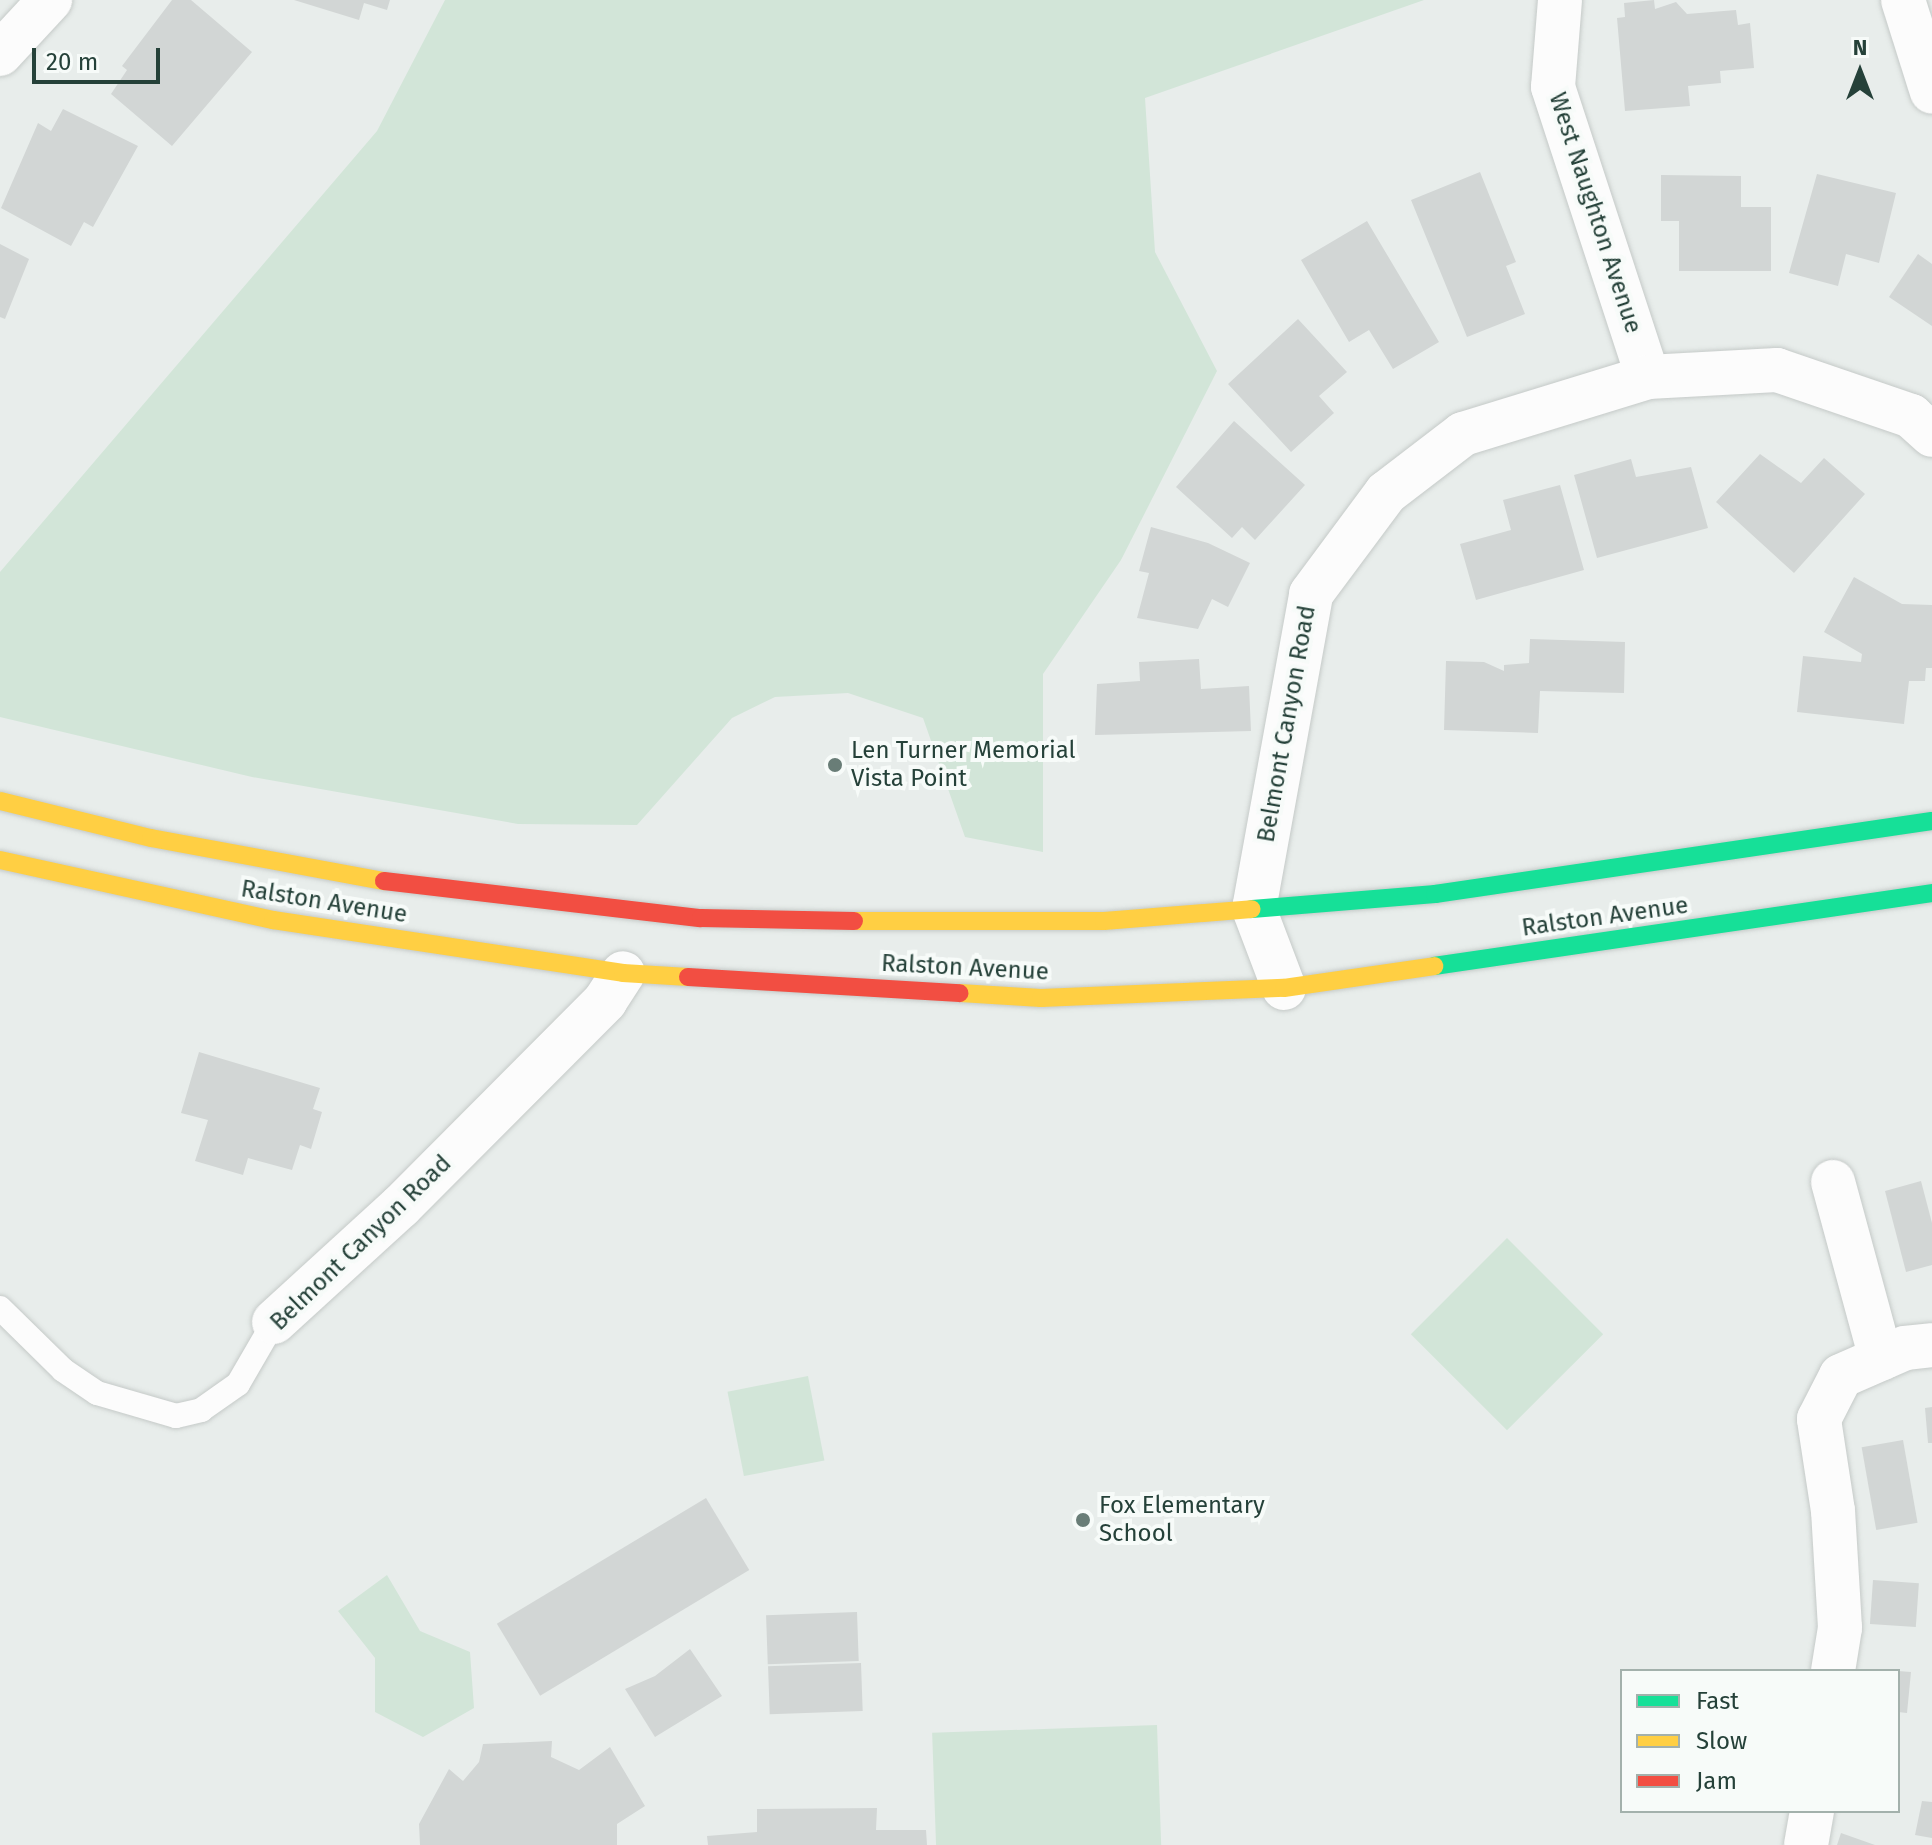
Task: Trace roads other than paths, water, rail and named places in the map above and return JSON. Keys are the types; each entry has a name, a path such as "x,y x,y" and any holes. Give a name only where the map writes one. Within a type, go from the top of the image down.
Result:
{"main road":[{"name":"Ralston Avenue","path":"0,801 289,867 542,903 701,918 1104,921 1435,894 1932,821"},
{"name":"Ralston Avenue","path":"0,860 273,920 623,973 1041,998 1284,988 1932,893"}],"street":[{"path":"0,54 50,0"},
{"name":"West Naughton Avenue","path":"1560,0 1553,87 1648,377"},
{"path":"1903,0 1932,92"},
{"name":"Belmont Canyon Road","path":"1254,909 1311,594 1386,493 1463,434 1648,377 1777,370 1911,416 1932,435"},
{"path":"1254,909 1284,988"},
{"name":"Belmont Canyon Road","path":"274,1322 400,1207 605,1001 623,973"},
{"path":"1833,1182 1881,1359"},
{"path":"1833,1669 1840,1628 1833,1511 1819,1419 1841,1376 1881,1359 1932,1345"},
{"path":"1806,1845 1812,1813"}],"lane":[{"name":"Belmont Canyon Road","path":"0,1308 63,1370 97,1393 176,1416 201,1410 238,1384 274,1322"}],"place":[{"name":"Len Turner Memorial Vista Point","path":"835,765"},
{"name":"Fox Elementary School","path":"1083,1520"}]}
